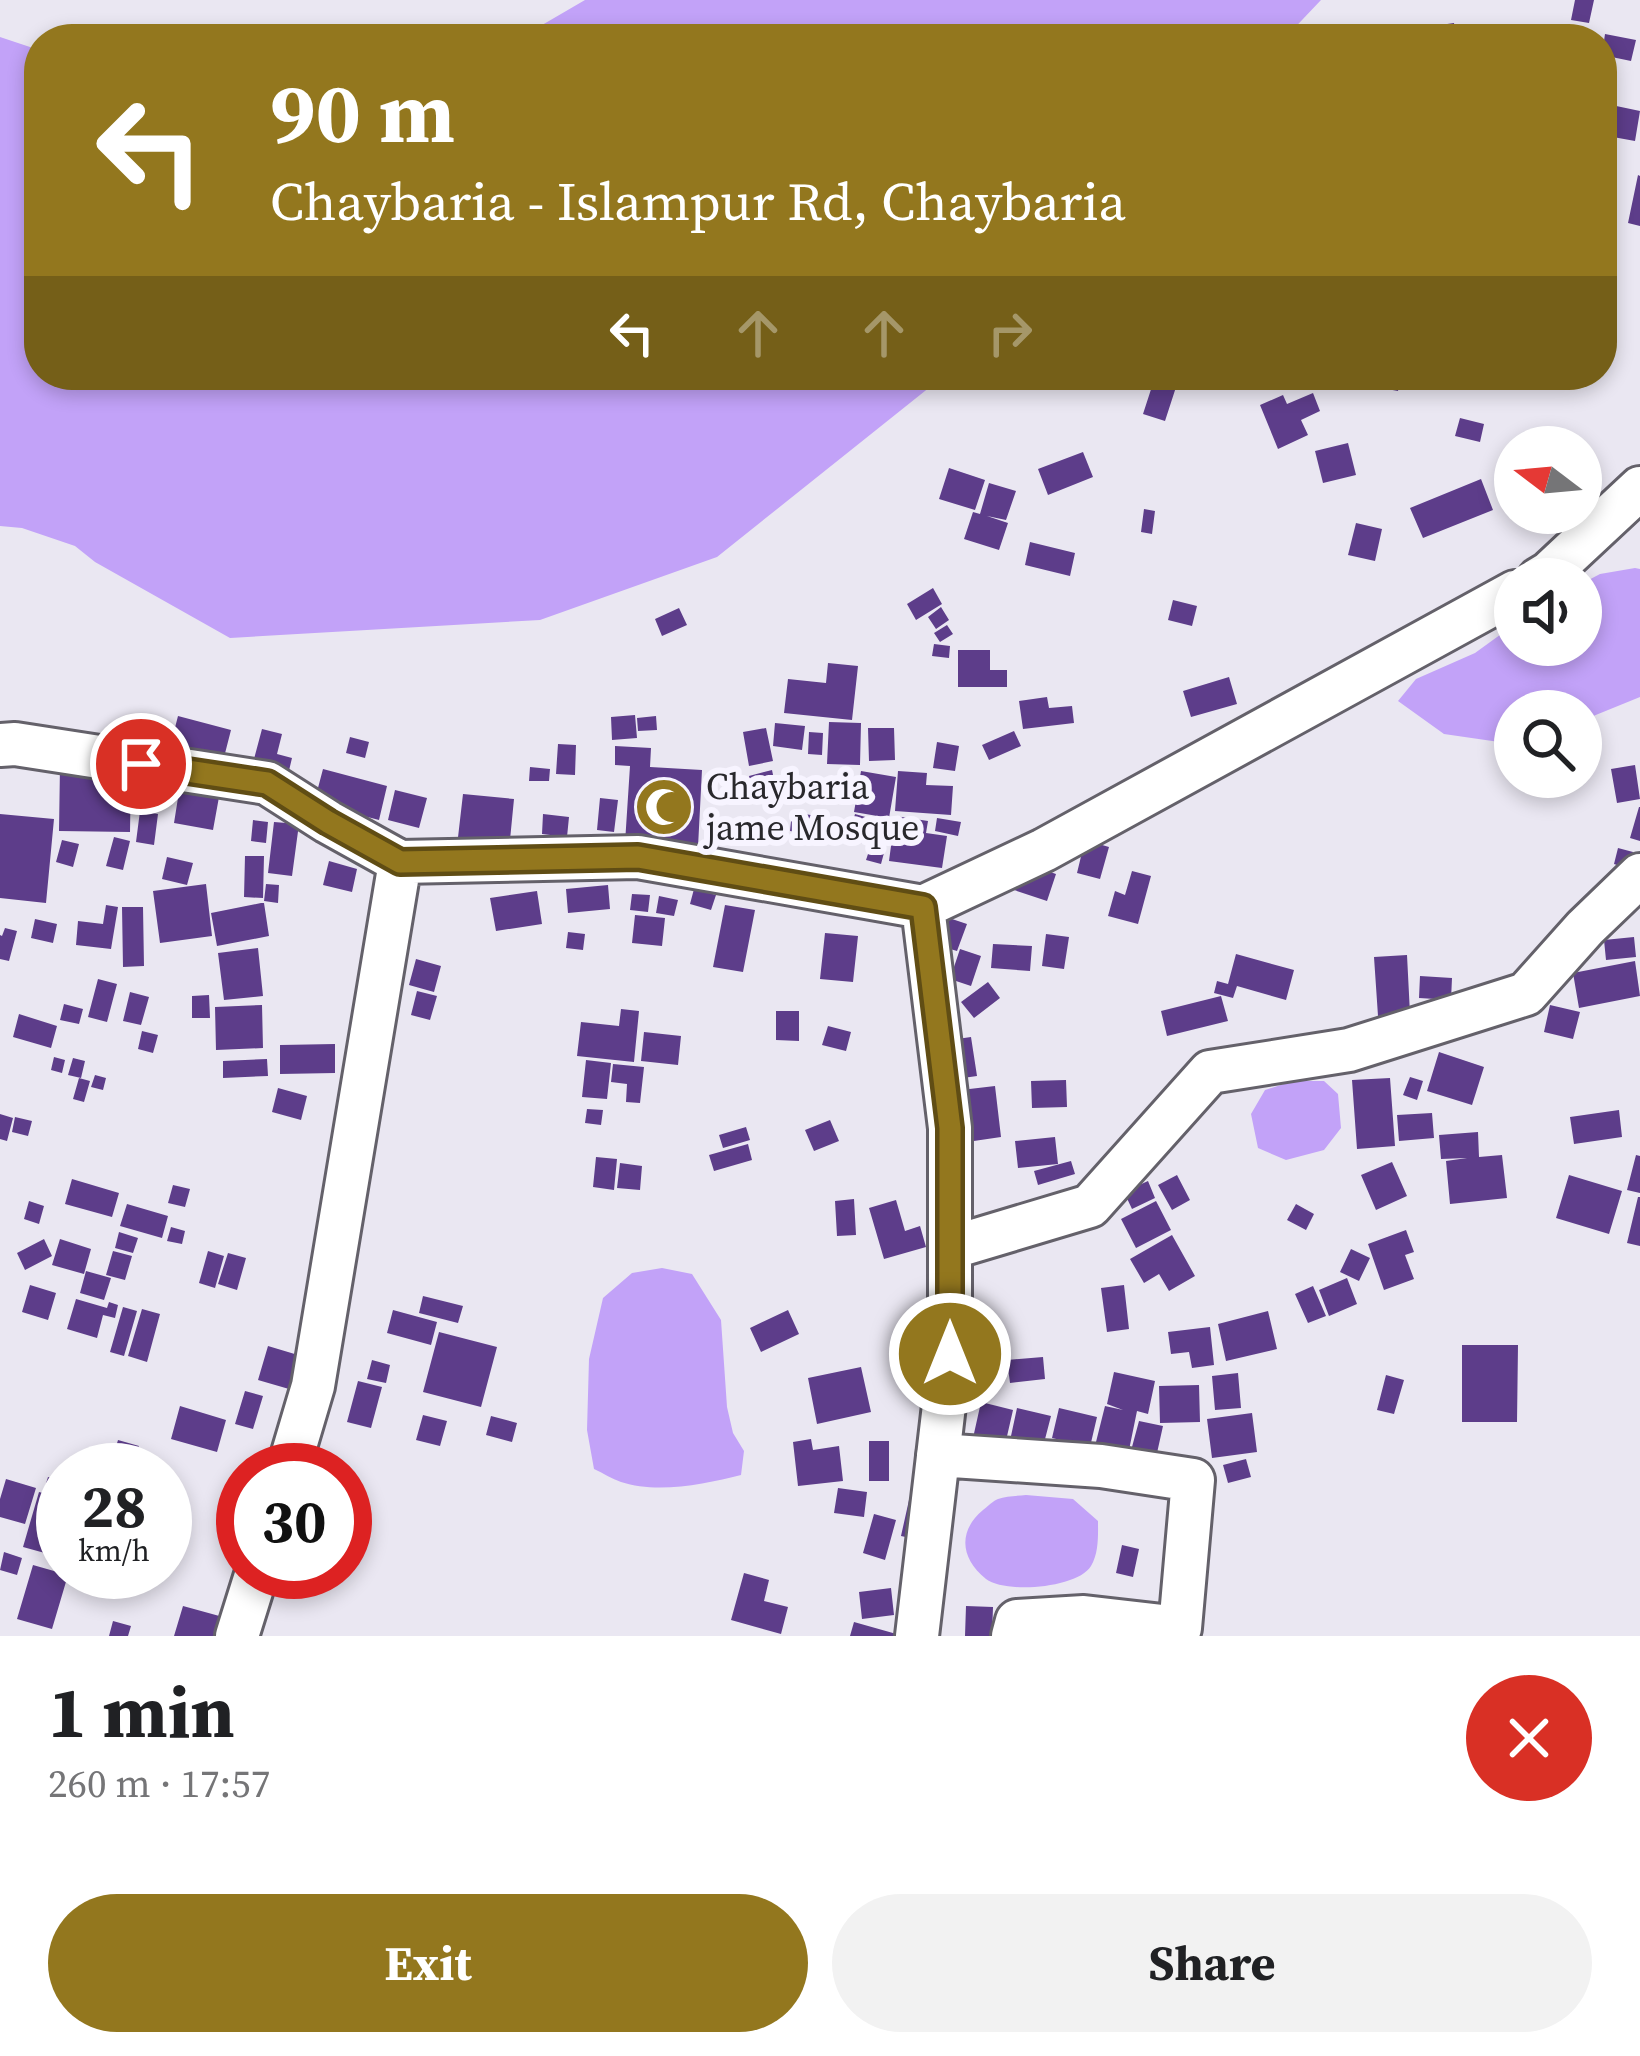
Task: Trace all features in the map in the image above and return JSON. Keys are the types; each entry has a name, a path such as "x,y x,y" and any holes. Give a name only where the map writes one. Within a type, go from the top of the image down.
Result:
{"street":[{"path":"1565,558 1640,488"},
{"path":"0,745 267,783 400,862 638,857 923,907 1044,850 1494,604"},
{"path":"295,1443 313,1386 400,862"},
{"path":"950,1248 1090,1206 1210,1072 1349,1050 1526,994 1585,928 1635,887"},
{"path":"917,1636 950,1354 950,1128 923,907"},
{"path":"938,1455 1101,1466 1193,1480 1180,1628 1084,1617 1017,1621 1013,1636"},
{"path":"237,1636 249,1599"}],"shaded area":[{"path":"585,0 1321,0 1298,24 544,24"},
{"path":"0,37 24,45 24,390 926,390 717,557 540,620 230,638 75,546 22,528 0,526"},
{"path":"1640,569 1640,697 1602,712 1602,690 1494,690 1494,741 1444,734 1398,701 1416,679 1475,653 1494,639 1494,666 1602,666 1602,574"},
{"path":"1293,1081 1324,1081 1338,1094 1341,1128 1324,1150 1286,1160 1258,1148 1251,1114 1265,1090"},
{"path":"662,1268 692,1274 721,1320 727,1407 733,1433 744,1451 741,1475 650,1487 621,1482 594,1469 587,1430 589,1359 603,1298 632,1273"},
{"path":"1026,1495 1073,1499 1098,1521 1098,1544 1084,1573 1057,1584 1009,1586 996,1584 977,1571 965,1544 969,1527 996,1500"}],"building":[{"path":"1575,0 1594,0 1589,23 1571,20"},
{"path":"1617,36 1636,40 1631,61 1617,58"},
{"path":"1617,106 1640,111 1635,141 1617,138"},
{"path":"1640,176 1640,226 1628,223"},
{"path":"1151,390 1175,390 1165,421 1143,414"},
{"path":"1313,393 1320,411 1301,420 1308,435 1278,449 1260,405 1283,395 1287,404"},
{"path":"1460,418 1484,424 1480,442 1455,436"},
{"path":"1348,443 1356,475 1323,483 1315,451"},
{"path":"1083,452 1093,477 1048,495 1038,469"},
{"path":"949,468 985,480 975,510 939,499"},
{"path":"1481,479 1493,510 1423,538 1410,508"},
{"path":"989,483 1016,491 1006,520 987,516 1008,523 999,550 964,539 973,512 980,514"},
{"path":"1144,509 1155,511 1152,534 1141,532"},
{"path":"1356,523 1382,529 1375,561 1348,555"},
{"path":"1030,542 1075,553 1070,576 1025,565"},
{"path":"933,588 942,604 916,620 907,604"},
{"path":"1173,600 1197,606 1192,626 1168,620"},
{"path":"941,607 949,620 936,629 928,617"},
{"path":"679,608 687,625 662,636 655,619"},
{"path":"947,625 953,634 940,642 934,633"},
{"path":"934,644 950,646 949,658 932,656"},
{"path":"958,650 990,650 990,670 1007,670 1007,687 958,687"},
{"path":"828,663 858,666 852,720 784,713 788,679 826,683"},
{"path":"1229,677 1237,704 1191,717 1183,691"},
{"path":"1047,697 1049,708 1072,706 1074,723 1023,729 1019,701"},
{"path":"635,715 637,738 612,740 611,717"},
{"path":"178,716 231,730 221,769 168,755"},
{"path":"656,716 657,730 638,731 637,718"},
{"path":"829,722 861,723 860,765 827,764"},
{"path":"775,723 805,726 802,750 773,746"},
{"path":"766,728 773,761 749,766 743,732"},
{"path":"868,728 894,728 895,760 869,761"},
{"path":"262,729 282,734 277,754 292,758 286,783 250,774"},
{"path":"1014,731 1021,746 989,760 982,745"},
{"path":"809,732 823,733 822,755 808,754"},
{"path":"350,737 369,742 365,758 346,753"},
{"path":"937,742 959,746 955,771 933,768"},
{"path":"558,744 576,745 575,775 556,774"},
{"name":"Chaybaria jame Mosque","path":"615,746 651,748 650,767 702,770 698,847 625,843 630,766 615,765"},
{"path":"1635,765 1640,799 1617,803 1611,769"},
{"path":"60,766 131,768 130,832 59,831"},
{"path":"530,767 550,769 549,781 529,781"},
{"path":"323,769 387,786 379,820 314,803"},
{"path":"772,770 777,794 754,799 749,776"},
{"path":"861,771 896,777 889,818 854,812"},
{"path":"898,771 927,773 926,785 953,786 951,815 895,811"},
{"path":"181,779 221,786 213,830 174,823"},
{"path":"395,790 427,798 419,828 388,820"},
{"path":"463,794 514,799 509,850 457,846"},
{"path":"600,798 618,800 614,832 597,830"},
{"path":"1640,807 1640,841 1630,838"},
{"path":"140,811 158,814 154,845 136,842"},
{"path":"792,812 817,816 815,835 790,831"},
{"path":"0,814 54,819 46,903 0,898"},
{"path":"543,814 569,817 567,837 542,834"},
{"path":"855,814 876,820 868,845 848,839"},
{"path":"895,816 928,821 926,833 947,836 942,868 889,861"},
{"path":"937,818 961,822 958,836 935,831"},
{"path":"253,820 268,822 266,843 251,841"},
{"path":"274,822 299,824 292,876 268,873"},
{"path":"875,833 888,838 881,864 866,860"},
{"path":"114,837 130,841 123,870 106,866"},
{"path":"62,840 79,844 73,867 56,862"},
{"path":"1085,840 1109,847 1100,879 1077,873"},
{"path":"1618,848 1633,852 1629,869 1614,864"},
{"path":"245,856 264,856 263,898 244,897"},
{"path":"167,857 193,863 187,885 162,879"},
{"path":"329,861 357,869 352,892 323,885"},
{"path":"1021,862 1056,874 1047,901 1011,889"},
{"path":"1132,871 1151,876 1138,924 1108,916 1115,891 1125,895"},
{"path":"206,884 212,936 160,943 153,891"},
{"path":"266,884 279,885 278,903 264,901"},
{"path":"608,885 610,909 568,913 566,889"},
{"path":"694,889 716,895 711,910 690,904"},
{"path":"537,891 542,924 496,931 490,898"},
{"path":"632,894 650,895 648,912 630,910"},
{"path":"659,896 678,900 674,916 656,913"},
{"path":"264,903 269,936 217,946 211,913"},
{"path":"106,905 118,907 111,949 76,945 78,921 103,924"},
{"path":"725,905 755,910 743,972 713,967"},
{"path":"122,907 143,907 144,966 123,967"},
{"path":"635,915 665,918 662,946 632,943"},
{"path":"946,917 967,924 957,951 937,945"},
{"path":"35,919 57,924 53,943 31,938"},
{"path":"5,928 17,931 9,961 0,959 0,935"},
{"path":"568,932 585,934 583,950 566,948"},
{"path":"825,933 858,936 853,982 820,979"},
{"path":"1046,934 1069,937 1064,969 1042,966"},
{"path":"1634,937 1636,957 1606,960 1604,940"},
{"path":"993,944 1032,946 1030,971 991,968"},
{"path":"258,948 263,996 224,1000 218,953"},
{"path":"960,949 981,956 971,986 950,979"},
{"path":"1236,954 1294,970 1286,1000 1237,986 1233,998 1214,993 1217,981 1228,984"},
{"path":"1407,955 1410,1014 1378,1016 1374,957"},
{"path":"416,959 441,966 434,992 409,985"},
{"path":"1635,961 1640,996 1579,1008 1573,973"},
{"path":"1420,976 1452,978 1451,1000 1419,998"},
{"path":"98,979 117,984 107,1022 88,1017"},
{"path":"988,982 1000,998 974,1018 961,1002"},
{"path":"417,991 437,996 430,1020 411,1015"},
{"path":"130,992 149,997 141,1025 123,1021"},
{"path":"209,995 210,1018 192,1018 192,996"},
{"path":"1221,996 1228,1021 1167,1036 1161,1011"},
{"path":"64,1004 83,1009 79,1024 60,1020"},
{"path":"262,1005 263,1048 216,1050 215,1007"},
{"path":"1550,1005 1580,1012 1573,1039 1544,1032"},
{"path":"621,1009 639,1011 634,1062 577,1056 581,1022 619,1026"},
{"path":"776,1011 799,1011 799,1041 776,1040"},
{"path":"19,1014 57,1026 51,1048 13,1037"},
{"path":"828,1026 851,1032 846,1051 822,1045"},
{"path":"142,1031 158,1035 153,1053 138,1049"},
{"path":"644,1032 681,1036 678,1065 641,1061"},
{"path":"971,1037 977,1076 956,1079 950,1040"},
{"path":"335,1044 335,1073 280,1074 280,1045"},
{"path":"1439,1052 1484,1067 1472,1105 1427,1091"},
{"path":"54,1057 65,1060 62,1073 51,1070"},
{"path":"73,1058 85,1061 81,1078 68,1075"},
{"path":"267,1059 268,1076 223,1078 223,1061"},
{"path":"586,1060 611,1063 607,1099 582,1097"},
{"path":"613,1064 644,1067 640,1103 626,1102 627,1084 611,1082"},
{"path":"95,1075 106,1078 103,1090 91,1087"},
{"path":"1410,1077 1423,1081 1417,1100 1403,1095"},
{"path":"79,1078 90,1081 84,1102 73,1099"},
{"path":"1390,1078 1395,1146 1357,1149 1352,1080"},
{"path":"1066,1080 1067,1107 1032,1108 1031,1081"},
{"path":"995,1086 1001,1137 967,1142 961,1090"},
{"path":"278,1088 307,1096 301,1120 272,1112"},
{"path":"587,1109 603,1110 601,1125 585,1123"},
{"path":"1619,1110 1622,1137 1574,1144 1570,1117"},
{"path":"1432,1113 1434,1138 1399,1141 1397,1115"},
{"path":"0,1114 13,1118 7,1141 0,1139"},
{"path":"15,1117 32,1121 28,1136 12,1132"},
{"path":"830,1120 839,1141 814,1151 805,1130"},
{"path":"746,1127 750,1140 723,1148 719,1135"},
{"path":"1478,1132 1479,1157 1502,1155 1507,1198 1450,1204 1446,1161 1467,1158 1441,1159 1439,1135"},
{"path":"1055,1137 1058,1164 1018,1168 1015,1141"},
{"path":"748,1144 752,1160 714,1171 709,1155"},
{"path":"1636,1155 1640,1156 1640,1193 1627,1190"},
{"path":"596,1157 617,1159 614,1190 593,1187"},
{"path":"1071,1161 1075,1174 1038,1185 1034,1171"},
{"path":"1392,1162 1407,1196 1376,1210 1361,1175"},
{"path":"620,1163 642,1166 640,1190 617,1188"},
{"path":"1177,1175 1190,1200 1172,1210 1158,1185"},
{"path":"1569,1175 1622,1191 1609,1234 1556,1218"},
{"path":"72,1179 119,1193 112,1217 65,1204"},
{"path":"1148,1181 1155,1198 1132,1209 1124,1192"},
{"path":"173,1185 190,1189 185,1207 168,1203"},
{"path":"1640,1197 1640,1246 1627,1243"},
{"path":"854,1199 856,1235 837,1236 835,1201"},
{"path":"896,1200 905,1231 920,1226 926,1247 884,1259 869,1208"},
{"path":"29,1201 44,1206 39,1224 24,1219"},
{"path":"1156,1201 1171,1230 1136,1248 1121,1219"},
{"path":"127,1204 168,1216 162,1238 120,1226"},
{"path":"1296,1204 1314,1214 1306,1230 1287,1220"},
{"path":"171,1227 185,1231 182,1244 167,1241"},
{"path":"1406,1230 1414,1252 1405,1255 1414,1279 1384,1290 1368,1244"},
{"path":"119,1232 138,1238 133,1253 115,1248"},
{"path":"1172,1235 1195,1276 1169,1291 1159,1274 1144,1283 1130,1259"},
{"path":"44,1239 52,1256 25,1270 17,1253"},
{"path":"60,1239 91,1249 84,1274 52,1265"},
{"path":"1351,1249 1370,1258 1359,1281 1340,1272"},
{"path":"113,1251 132,1256 125,1280 106,1275"},
{"path":"208,1251 224,1256 215,1288 199,1283"},
{"path":"228,1253 246,1258 237,1290 218,1284"},
{"path":"86,1271 111,1278 104,1300 80,1293"},
{"path":"1347,1278 1357,1304 1329,1316 1319,1290"},
{"path":"30,1285 56,1293 48,1320 22,1312"},
{"path":"1124,1285 1129,1329 1107,1332 1101,1288"},
{"path":"1313,1286 1326,1316 1308,1323 1295,1294"},
{"path":"423,1296 463,1306 458,1323 419,1313"},
{"path":"76,1299 107,1308 109,1302 118,1305 115,1318 103,1315 97,1338 67,1329"},
{"path":"123,1307 137,1311 124,1356 110,1352"},
{"path":"142,1309 160,1314 147,1362 128,1356"},
{"path":"393,1310 437,1322 431,1345 387,1333"},
{"path":"788,1310 799,1334 761,1352 750,1328"},
{"path":"1268,1311 1277,1349 1226,1361 1218,1324"},
{"path":"1210,1327 1214,1365 1192,1368 1189,1352 1171,1354 1168,1332"},
{"path":"439,1332 497,1347 481,1407 423,1392"},
{"path":"1462,1345 1518,1345 1517,1422 1462,1422"},
{"path":"268,1346 298,1355 289,1389 258,1380"},
{"path":"1043,1357 1045,1379 1010,1383 1007,1360"},
{"path":"372,1360 390,1365 386,1383 367,1379"},
{"path":"861,1367 871,1412 817,1424 808,1378"},
{"path":"1114,1372 1155,1381 1148,1414 1137,1411 1129,1450 1096,1442 1105,1406 1123,1410 1107,1404"},
{"path":"1238,1373 1241,1408 1215,1410 1212,1376"},
{"path":"1386,1375 1404,1380 1394,1414 1377,1410"},
{"path":"358,1381 382,1387 371,1428 347,1422"},
{"path":"1199,1385 1200,1422 1160,1423 1159,1386"},
{"path":"245,1391 263,1396 253,1429 235,1424"},
{"path":"981,1402 1013,1410 1005,1445 973,1438"},
{"path":"180,1406 226,1420 216,1452 171,1439"},
{"path":"1017,1408 1051,1416 1044,1443 1011,1436"},
{"path":"1059,1408 1097,1417 1090,1447 1052,1438"},
{"path":"1252,1413 1257,1452 1212,1458 1207,1419"},
{"path":"423,1415 447,1421 440,1446 416,1440"},
{"path":"491,1416 517,1423 512,1442 486,1435"},
{"path":"1139,1421 1163,1426 1157,1453 1132,1447"},
{"path":"811,1439 813,1450 839,1446 843,1481 798,1486 793,1442"},
{"path":"869,1441 889,1441 889,1481 869,1481"},
{"path":"1246,1459 1251,1477 1228,1483 1223,1465"},
{"path":"6,1479 36,1488 25,1524 0,1517"},
{"path":"838,1488 867,1492 864,1517 834,1513"},
{"path":"909,1500 927,1504 919,1540 901,1536"},
{"path":"36,1502 36,1551 23,1547"},
{"path":"874,1514 896,1520 885,1560 863,1553"},
{"path":"1122,1545 1139,1549 1133,1577 1116,1573"},
{"path":"4,1552 22,1558 17,1575 0,1570"},
{"path":"36,1566 36,1599 61,1599 52,1629 17,1619"},
{"path":"744,1573 769,1580 764,1601 788,1607 781,1634 731,1620"},
{"path":"891,1588 894,1615 862,1619 859,1592"},
{"path":"183,1606 223,1617 218,1636 174,1636"},
{"path":"966,1606 993,1607 992,1636 965,1636"},
{"path":"113,1621 131,1626 128,1636 109,1636"},
{"path":"854,1622 900,1635 900,1636 850,1636"}],"place":[{"name":"Chaybaria jame Mosque","path":"664,807"}],"route":[{"path":"141,764 267,783 400,862 638,857 923,907 950,1128 950,1354"}]}
